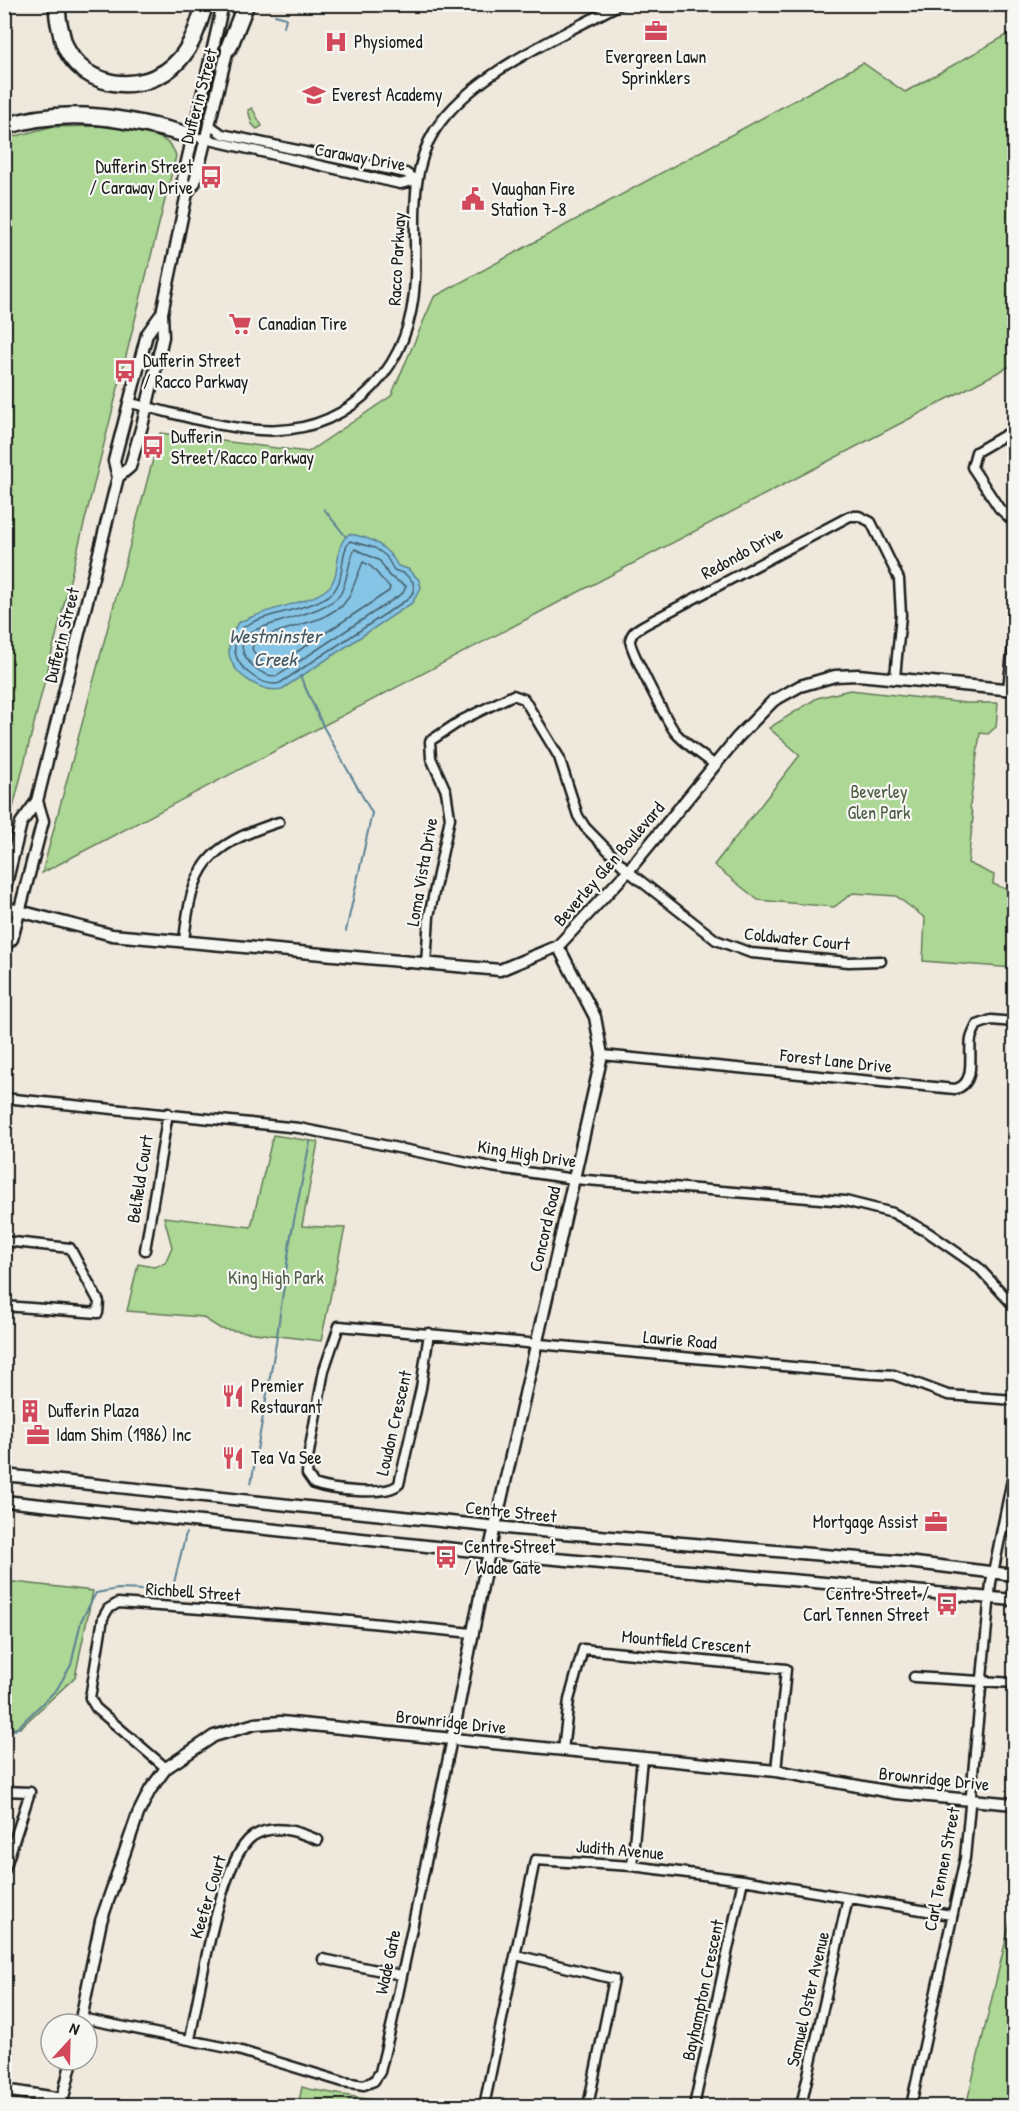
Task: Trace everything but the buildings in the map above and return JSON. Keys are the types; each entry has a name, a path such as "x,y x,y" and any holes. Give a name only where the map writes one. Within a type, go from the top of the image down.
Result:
{"highway":[{"path":"58,4 63,44 77,64 100,81 122,85 154,77 175,65 194,38 205,4"},
{"path":"229,47 246,4"},
{"path":"4,127 26,119 59,115 82,116 128,120 198,137"}],"main road":[{"name":"Dufferin Street","path":"118,477 130,466 163,337 162,313 187,193 183,179 198,137 223,4"},
{"name":"Dufferin Street","path":"198,137 208,124 238,4"},
{"name":"Dufferin Street","path":"4,892 21,823 37,801 118,477 114,461 147,334 162,313"},
{"path":"1012,689 1014,644"},
{"name":"Beverley Glen Boulevard","path":"4,907 112,935 500,970 558,946 628,871 715,765 773,700 800,686 835,676 895,677 1012,689"},
{"name":"Dufferin Street","path":"4,947 12,939 43,821 37,801"},
{"name":"Concord Road","path":"489,1552 602,1055 595,1017 558,946"},
{"name":"Centre Street","path":"4,1475 496,1527 907,1562 1014,1575"},
{"path":"4,1501 489,1552 1014,1600"},
{"name":"Wade Gate","path":"452,1739 489,1552"},
{"name":"Brownridge Drive","path":"83,2012 101,1921 138,1814 166,1768 214,1736 255,1724 281,1722 776,1771 896,1793 1014,1804"},
{"path":"4,2090 62,2103 69,2072"}],"street":[{"name":"Racco Parkway","path":"130,403 218,424 265,431 306,428 326,421 362,398 386,373 403,344 412,312 416,180 427,144 435,130 454,105 486,78 620,4"},
{"name":"Caraway Drive","path":"208,124 222,135 404,172 416,180"},
{"name":"Caraway Drive","path":"198,137 400,184 416,180"},
{"path":"1014,430 976,452 972,467 999,508 1014,522"},
{"name":"Redondo Drive","path":"715,765 675,732 632,649 631,637 635,630 850,516 859,516 871,522 899,579 901,615 895,677"},
{"name":"Loma Vista Drive","path":"426,964 429,916 450,818 446,791 431,758 430,741 437,734 500,700 513,695 524,699 559,757 578,816 585,827 628,871"},
{"path":"184,941 189,896 207,858 244,834 279,822"},
{"name":"Coldwater Court","path":"628,871 716,940 734,948 751,953 838,961 881,961"},
{"name":"Forest Lane Drive","path":"602,1055 955,1089 963,1087 968,1079 971,1038 977,1025 991,1020 1014,1022"},
{"name":"King High Drive","path":"4,1098 299,1128 492,1167 574,1179 845,1201 892,1213 929,1233 978,1267 1014,1306"},
{"name":"Belfield Court","path":"145,1250 168,1113"},
{"path":"4,1241 70,1248 99,1302 98,1313 4,1306"},
{"name":"Lawrie Road","path":"339,1326 894,1375 948,1395 1014,1400"},
{"name":"Loudon Crescent","path":"339,1326 324,1370 307,1474 317,1486 378,1493 393,1490 402,1475 421,1388 429,1333"},
{"name":"Carl Tennen Street","path":"911,2106 965,1858 992,1572 1014,1470"},
{"name":"Richbell Street","path":"166,1768 96,1707 90,1698 103,1618 108,1609 118,1603 310,1617 472,1633"},
{"name":"Mountfield Crescent","path":"563,1750 569,1700 584,1649 774,1667 786,1669 776,1771"},
{"path":"914,1677 982,1679 1014,1683"},
{"name":"Wade Gate","path":"99,2024 190,2039 251,2053 305,2072 364,2085 374,2081 380,2072 452,1739"},
{"path":"632,1866 642,1758"},
{"path":"4,1791 30,1792 4,1872"},
{"name":"Keefer Court","path":"190,2039 218,1910 235,1860 243,1846 253,1836 268,1830 285,1829 318,1840"},
{"name":"Judith Avenue","path":"484,2106 535,1860 632,1866 743,1880 951,1915"},
{"name":"Bayhampton Crescent","path":"694,2106 743,1880"},
{"name":"Samuel Oster Avenue","path":"801,2106 848,1898"},
{"path":"516,1955 614,1979 588,2106"},
{"path":"323,1959 401,1975"}],"green space":[{"path":"1014,31 1014,364 42,873 160,433 308,452 391,396 434,297 863,63 905,92"},
{"path":"252,108 262,126 257,129 252,124 248,110"},
{"path":"107,126 157,136 172,147 176,156 5,840 5,139 50,127"},
{"name":"Beverley Glen Park","path":"850,690 966,703 998,703 996,727 988,734 980,733 970,806 973,818 968,863 994,875 993,884 1014,892 1014,968 923,961 925,918 896,896 853,893 834,907 758,900 714,865 800,755 769,728 817,698"},
{"name":"King High Park","path":"273,1135 318,1142 302,1226 345,1228 321,1341 221,1329 202,1317 127,1311 138,1264 154,1267 165,1263 172,1247 164,1217 251,1227"},
{"path":"5,1581 93,1591 75,1677 20,1728 5,1728"},
{"path":"1014,1906 1014,2106 966,2106"},
{"path":"302,2087 309,2089 407,2106 298,2106"}],"water":[{"name":"Westminster Creek","path":"349,534 364,537 378,544 389,553 398,566 408,569 419,580 421,588 412,603 282,689 274,690 249,681 235,668 229,652 230,641 237,624 260,614 309,599 327,589 335,577 341,546"}],"waterway":[{"name":"Westminster Creek","path":"275,15 286,18 284,27"},
{"name":"Westminster Creek","path":"324,509 346,537"},
{"name":"Westminster Creek","path":"300,676 324,728 372,813 346,931"},
{"name":"Westminster Creek","path":"251,1484 276,1343 291,1235 310,1142"},
{"name":"Westminster Creek","path":"4,1730 15,1730 57,1689 71,1665 81,1621 96,1593 118,1589 172,1591 186,1533"}],"place":[{"name":"Evergreen Lawn Sprinklers","path":"656,31"},
{"name":"Physiomed","path":"336,42"},
{"name":"Everest Academy","path":"314,95"},
{"name":"Dufferin Street / Caraway Drive","path":"211,177"},
{"name":"Vaughan Fire Station 7-8","path":"473,199"},
{"name":"Canadian Tire","path":"240,324"},
{"name":"Dufferin Street / Racco Parkway","path":"125,371"},
{"name":"Dufferin Street/Racco Parkway","path":"153,447"},
{"name":"Premier Restaurant","path":"233,1396"},
{"name":"Dufferin Plaza","path":"30,1411"},
{"name":"Idam Shim (1986) Inc","path":"38,1435"},
{"name":"Tea Va See","path":"233,1458"},
{"name":"Mortgage Assist","path":"936,1522"},
{"name":"Centre Street / Wade Gate","path":"446,1557"},
{"name":"Centre Street / Carl Tennen Street","path":"947,1604"}]}
